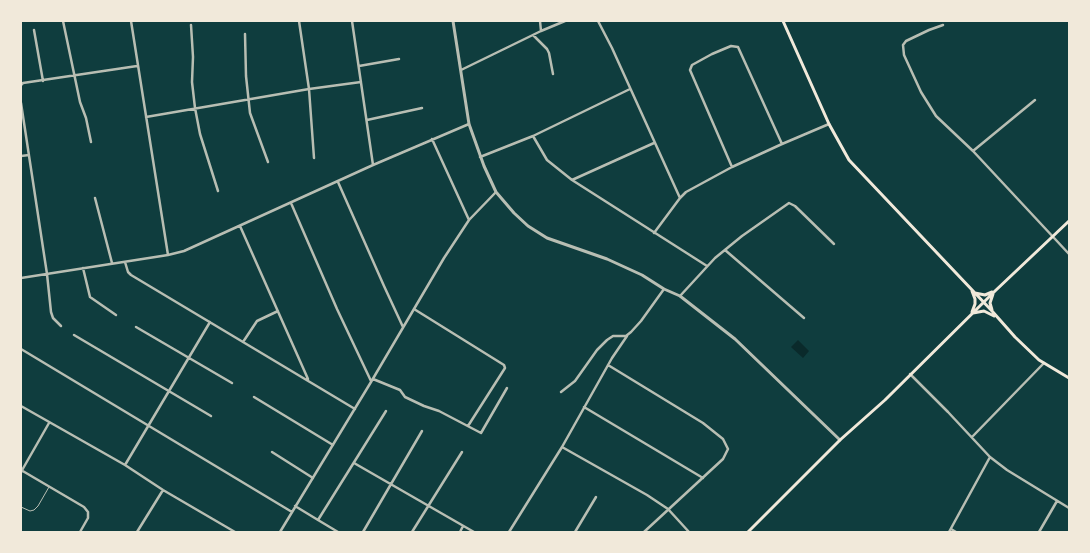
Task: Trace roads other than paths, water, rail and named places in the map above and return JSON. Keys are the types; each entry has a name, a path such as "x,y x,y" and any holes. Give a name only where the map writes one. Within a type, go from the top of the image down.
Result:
{"main road":[{"path":"782,21 829,124 844,153 997,318"},
{"path":"748,532 840,440 1069,221"},
{"path":"970,289 975,304 971,314"},
{"path":"975,293 985,295 995,291"},
{"path":"992,311 991,298 995,291"},
{"path":"971,314 984,311 991,313 1044,364 1069,378"}],"street":[{"path":"63,21 74,77 91,142"},
{"path":"131,21 168,255"},
{"path":"299,21 309,89 314,158"},
{"path":"352,21 374,165"},
{"path":"453,21 469,124 480,157 496,192 522,221 541,235 607,259 642,275 664,289 680,296 706,315 735,340 840,440"},
{"path":"540,21 541,31"},
{"path":"461,70 565,21"},
{"path":"598,21 612,48 680,198"},
{"path":"192,25 192,82 195,108 200,134 218,191"},
{"path":"943,25 906,41 903,45 902,49 921,92 936,116 1069,254"},
{"path":"34,30 43,81"},
{"path":"245,34 245,68 248,99 252,121 268,162"},
{"path":"533,35 547,49 553,74"},
{"path":"732,168 690,70 692,65 712,54 731,46 738,47 782,144"},
{"path":"359,66 399,59"},
{"path":"21,85 23,83 74,77 137,66"},
{"path":"146,117 309,89 361,82"},
{"path":"480,157 533,136 630,89"},
{"path":"972,152 1035,100"},
{"path":"21,103 47,274 51,312 53,318 61,326"},
{"path":"367,120 422,108"},
{"path":"21,278 168,255 184,251 374,165 469,124"},
{"path":"654,233 686,192 782,144 829,124"},
{"path":"533,136 545,158 572,180 707,266"},
{"path":"432,140 469,220"},
{"path":"572,180 654,143"},
{"path":"21,156 29,155"},
{"path":"338,182 403,327"},
{"path":"280,532 444,258 469,220 496,192"},
{"path":"95,198 112,263"},
{"path":"291,203 336,309 372,380 400,390 405,397 439,411 481,432 507,388"},
{"path":"680,296 707,266 725,250 742,236 789,203 795,206 834,244"},
{"path":"240,226 309,380"},
{"path":"725,250 804,318"},
{"path":"124,262 131,275 355,408"},
{"path":"83,268 89,296 116,315"},
{"path":"509,532 562,447 608,366 627,336 641,321 664,289"},
{"path":"414,309 504,365 505,368 468,426"},
{"path":"243,342 257,321 278,311"},
{"path":"125,465 210,322"},
{"path":"136,327 189,357 232,384"},
{"path":"74,335 211,416"},
{"path":"561,392 575,381 597,350 607,340 615,336 627,336"},
{"path":"21,349 248,484 292,512"},
{"path":"972,437 1044,364"},
{"path":"608,366 703,422 724,439 728,449 726,454 703,478 644,532"},
{"path":"910,374 990,457 1007,470 1069,508"},
{"path":"254,397 333,445"},
{"path":"21,406 125,465 163,490 235,532"},
{"path":"584,408 703,478"},
{"path":"318,520 386,411"},
{"path":"49,423 21,470 84,508 88,512 88,518 80,532"},
{"path":"363,532 422,431"},
{"path":"562,447 647,495 668,510 689,532"},
{"path":"272,452 313,478"},
{"path":"412,532 462,452"},
{"path":"956,532 950,531 990,457"},
{"path":"354,463 474,532"},
{"path":"137,532 163,490"},
{"path":"575,532 596,497"},
{"path":"1039,532 1057,501"},
{"path":"295,506 338,532"},
{"path":"460,532 464,526"}],"lane":[{"path":"21,507 30,511 34,510 50,487"}],"water":[{"path":"798,340 809,351 803,358 791,347"}]}
